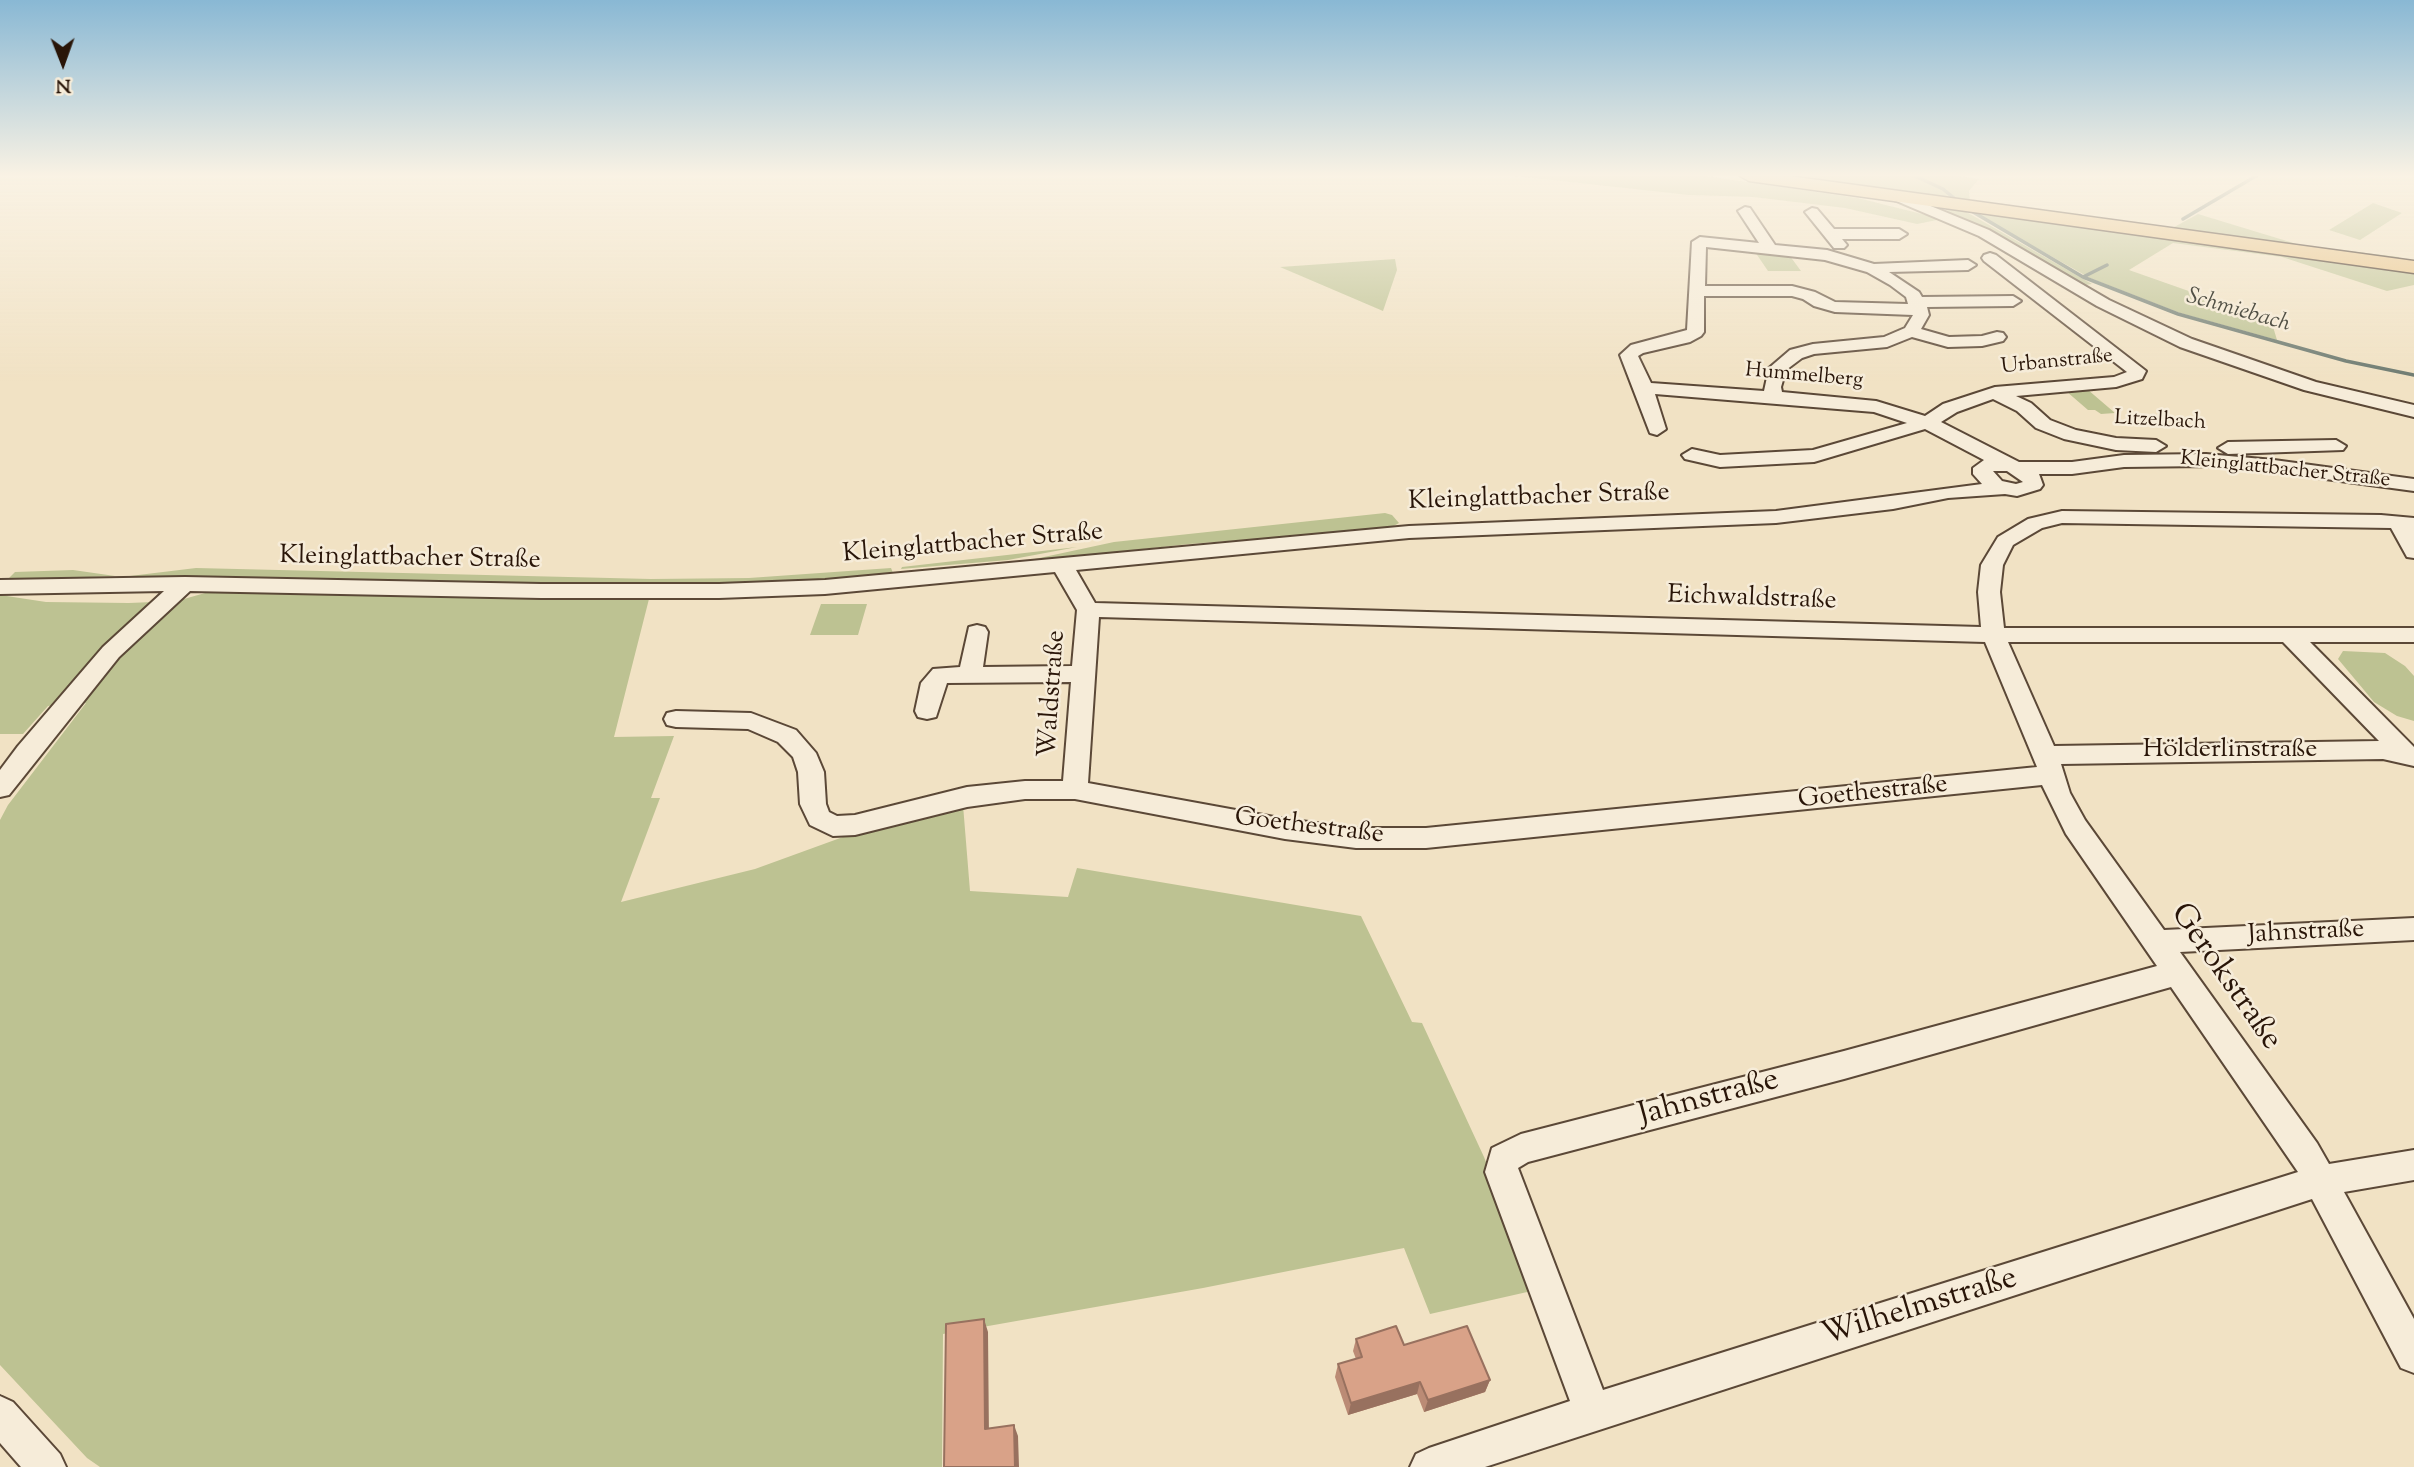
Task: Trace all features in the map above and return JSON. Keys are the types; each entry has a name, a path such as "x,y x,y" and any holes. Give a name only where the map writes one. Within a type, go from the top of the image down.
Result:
{"main road":[{"path":"2248,244 2414,267"}],"street":[{"path":"1657,429 1630,353 1684,338 1695,332 1699,244"},
{"path":"1734,244 1807,251 1847,260 1874,269 1906,289 1919,306 1919,321 1911,331 1886,342 1813,349 1796,354 1778,368 1772,387 1774,396"},
{"path":"1838,244 1847,260"},
{"path":"2006,244 2114,310 2186,343 2310,386 2414,411"},
{"name":"Urbanstraße","path":"1692,455 1720,461 1814,456 1927,423 1950,408 1995,392 2116,382 2136,375 2137,370 1990,258"},
{"path":"1874,269 1968,265"},
{"path":"1696,291 1791,291 1810,295 1820,303 1835,307 2013,301"},
{"path":"1911,331 1948,342 1982,341 1997,337"},
{"name":"Hummelberg","path":"1644,388 1774,396 1876,407 1927,423 2011,466"},
{"name":"Litzelbach","path":"1995,392 2024,407 2055,430 2107,442 2209,449 2336,446"},
{"name":"Hummelberg","path":"1954,438 1983,470"},
{"name":"Kleinglattbacher Straße","path":"1948,492 1991,464 2073,468 2124,461 2206,460 2414,485"},
{"path":"2011,466 2029,474 2020,487"},
{"name":"Kleinglattbacher Straße","path":"0,587 185,584 541,591 719,591 887,582 1409,532 1776,517 1893,503 1948,492 2020,487 2073,468"},
{"path":"1983,470 1985,478 2020,487 2055,513 2407,523 2414,552"},
{"name":"Gerokstraße","path":"2055,513 2018,531 2005,541 1992,565 1989,592 1993,635 2048,765 2075,827 2306,1154 2414,1355"},
{"name":"Waldstraße","path":"1075,790 1087,606 1095,568 1093,561"},
{"name":"Waldstraße","path":"1062,565 1087,606"},
{"path":"111,652 141,599 153,584"},
{"path":"0,788 111,652 185,584"},
{"name":"Eichwaldstraße","path":"1087,606 1993,635 2414,635"},
{"path":"970,676 976,632"},
{"path":"2289,635 2412,759"},
{"path":"927,711 933,683 941,676 1082,674"},
{"name":"Goethestraße","path":"676,719 751,721 787,736 804,753 811,772 813,804 820,818 833,826 855,825 967,797 1025,789 1075,790 1285,830 1356,838 1404,838 1812,801 2048,765"},
{"name":"Hölderlinstraße","path":"2048,765 2383,750 2412,759"},
{"name":"Jahnstraße","path":"2155,942 2414,929"},
{"name":"Jahnstraße","path":"1593,1412 1501,1172 1503,1159 1521,1149 1844,1065 2177,973"},
{"name":"Wilhelmstraße","path":"1429,1467 1593,1412 2319,1181 2414,1165"},
{"path":"0,1415 47,1467"}],"green space":[{"path":"2005,244 2023,244 2092,284 2079,286"},
{"path":"2030,244 2171,244 2129,270 2271,320 2277,340 2180,313 2090,278"},
{"path":"2184,244 2224,244 2414,270 2414,285 2387,291 2282,257"},
{"path":"2267,244 2298,244 2399,257 2397,262"},
{"path":"1753,249 1787,252 1801,271 1768,271"},
{"path":"1395,259 1397,270 1383,311 1280,267"},
{"path":"2087,389 2115,413 2101,414 2088,410 2066,391"},
{"path":"1385,513 1392,515 1399,523 1388,529 1189,544 1016,563 1114,542"},
{"path":"1077,547 1008,560 901,569 902,567"},
{"path":"196,568 651,579 749,578 891,568 893,573 935,570 899,576 735,586 385,583 304,578 130,576"},
{"path":"73,570 115,576 9,578 15,572"},
{"path":"212,591 650,595 614,737 674,736 651,798 660,798 621,902 755,869 854,833 963,805 970,891 1068,897 1077,868 1361,916 1412,1022 1422,1023 1484,1157 1536,1290 1430,1314 1404,1248 1203,1288 943,1334 942,1467 100,1467 87,1458 0,1365 0,820 8,805 86,703 48,706 23,734 0,734 0,595 46,602 129,603 177,601"},
{"path":"821,604 867,604 858,635 810,635"},
{"path":"2343,651 2385,653 2405,666 2414,676 2414,721 2397,716 2374,702 2338,659"}],"building":[{"path":"984,1319 985,1429 1014,1425 1015,1467 944,1467 946,1324"},
{"path":"1396,1326 1404,1345 1467,1326 1490,1380 1428,1400 1420,1382 1351,1403 1338,1364 1362,1357 1356,1339"}],"waterway":[{"name":"Schmiebach","path":"2028,244 2083,277"},
{"path":"2083,277 2107,265"},
{"name":"Schmiebach","path":"2083,277 2178,314 2346,361 2414,375"}]}
